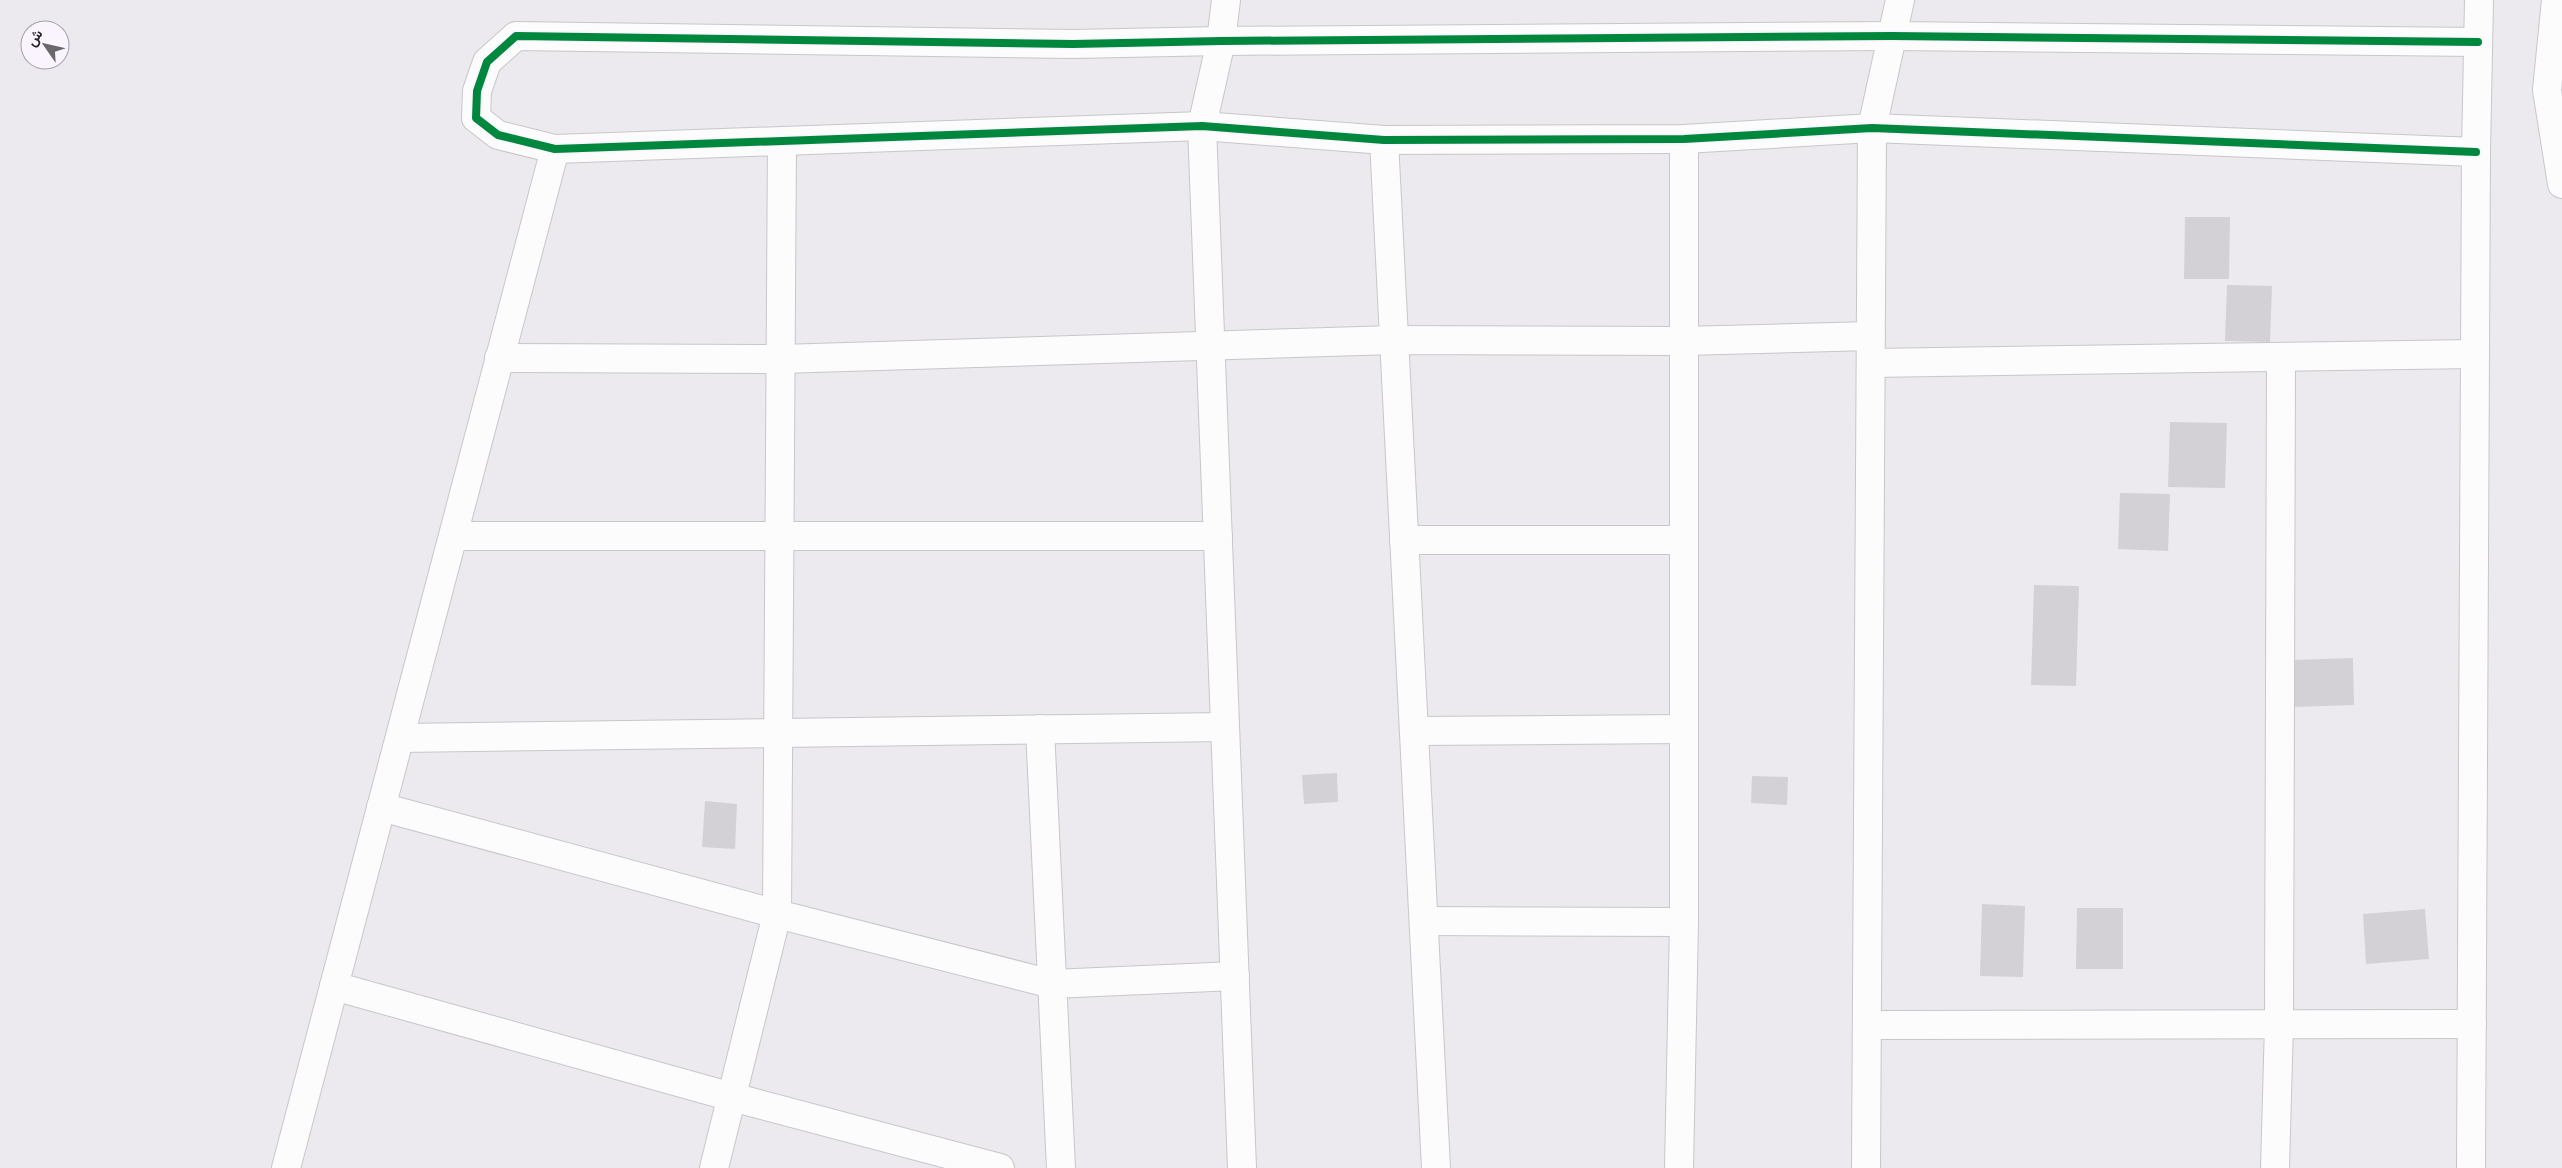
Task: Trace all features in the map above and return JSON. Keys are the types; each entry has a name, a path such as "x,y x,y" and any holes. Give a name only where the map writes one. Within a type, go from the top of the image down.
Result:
{"street":[{"path":"1226,0 1221,40 1202,126 1242,1168"},
{"path":"1866,1168 1872,128 1900,0"},
{"path":"2471,1168 2476,152 2479,0"},
{"path":"2556,0 2547,90 2562,184"},
{"path":"2476,152 1872,128 1684,139 1384,140 1202,126 555,149 498,135 476,118 477,91 487,62 516,36 1073,44 1221,40 1892,36 2478,42"},
{"path":"1679,1168 1684,922 1684,139"},
{"path":"714,1168 777,914 782,140"},
{"path":"1384,140 1436,1168"},
{"path":"289,1167 334,986 454,536 498,358 555,149"},
{"path":"498,358 781,359 1394,340 1684,341 1871,349 2281,357 2475,354"},
{"path":"2275,1168 2280,1024 2281,357"},
{"path":"454,536 1218,536"},
{"path":"1404,540 1684,540"},
{"path":"400,738 1225,727"},
{"path":"1040,729 1061,1168"},
{"path":"1414,731 1684,729"},
{"path":"381,807 777,914 1052,984 1235,976"},
{"path":"1424,921 1684,922"},
{"path":"334,986 1000,1168"},
{"path":"1867,1025 2472,1024"}],"building":[{"path":"2185,217 2230,217 2229,279 2184,279"},
{"path":"2227,285 2272,286 2270,342 2225,341"},
{"path":"2170,422 2227,423 2225,488 2168,487"},
{"path":"2120,493 2170,494 2168,551 2118,549"},
{"path":"2034,585 2079,586 2076,686 2031,685"},
{"path":"2353,658 2354,705 2293,707 2292,660"},
{"path":"1337,773 1338,802 1304,804 1302,775"},
{"path":"1752,776 1788,777 1787,805 1751,803"},
{"path":"705,801 737,804 735,849 702,847"},
{"path":"1982,904 2025,906 2023,977 1980,976"},
{"path":"2077,908 2123,908 2123,969 2076,969"},
{"path":"2425,909 2429,959 2366,964 2363,914"}],"cycle path":[{"path":"2476,152 1872,128 1684,139 1384,140 1202,126 555,149 498,135 476,118 477,91 487,62 516,36 1073,44 1221,41 1892,36 2478,42"}]}
